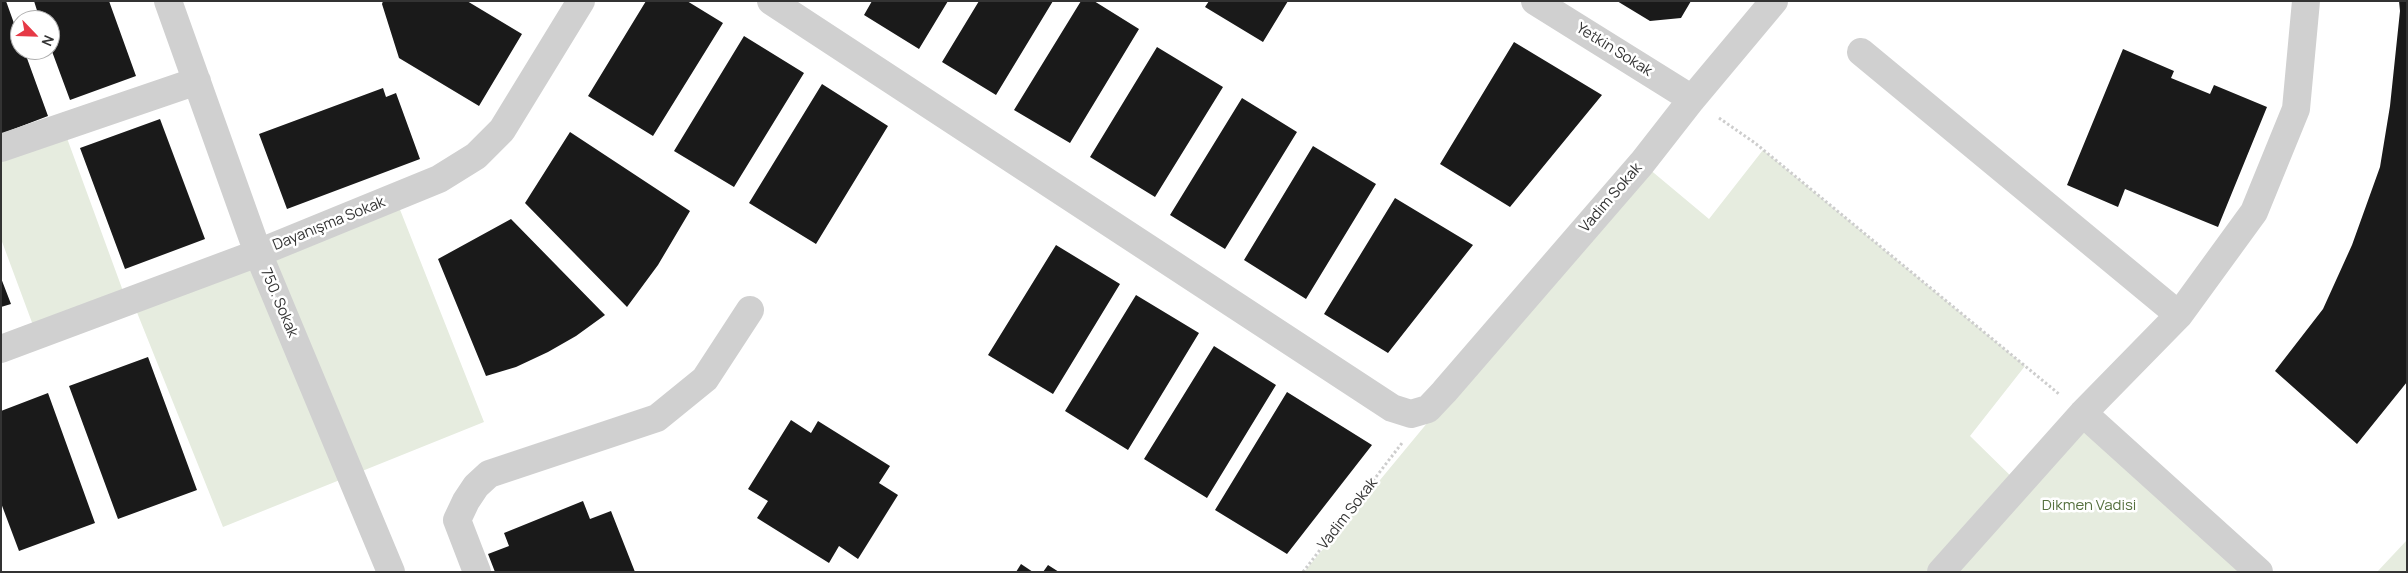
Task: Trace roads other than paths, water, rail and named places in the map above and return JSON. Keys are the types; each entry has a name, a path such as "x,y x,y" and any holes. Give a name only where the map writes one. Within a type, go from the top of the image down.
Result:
{"street":[{"name":"750. Sokak","path":"168,1 258,253 391,572"},
{"name":"Dayanışma Sokak","path":"1,349 258,253 439,179 476,156 502,130 582,1"},
{"name":"Vadim Sokak","path":"771,1 1392,408 1411,414 1436,400 1642,163 1692,99 1774,1"},
{"name":"Yetkin Sokak","path":"1535,1 1692,99"},
{"path":"1941,572 2083,413 2179,314 2254,212 2296,109 2306,1"},
{"path":"1861,52 2179,314"},
{"path":"1,148 197,81"},
{"path":"477,572 457,520 466,500 476,486 489,474 657,418 705,379 750,310"},
{"path":"2083,413 2259,572"}],"park label":[{"name":"Dikmen Vadisi","path":"2089,506"}]}
